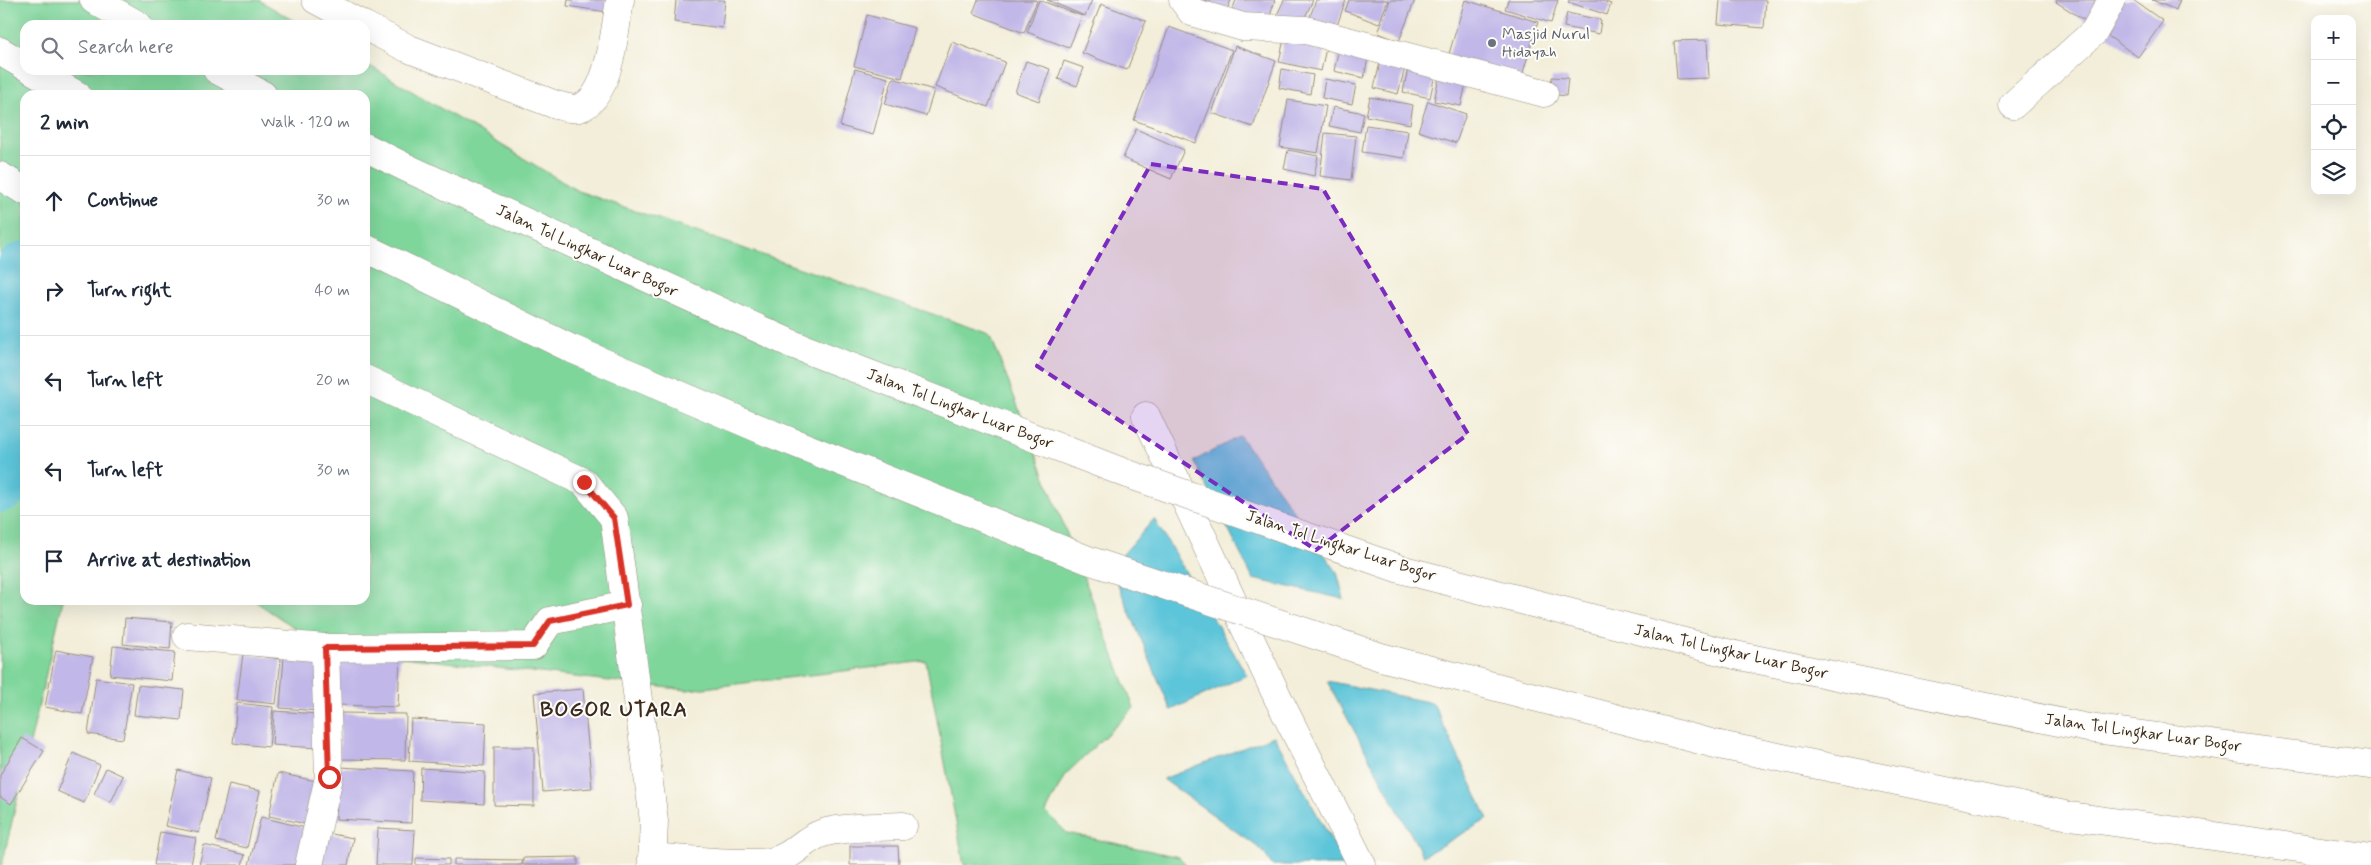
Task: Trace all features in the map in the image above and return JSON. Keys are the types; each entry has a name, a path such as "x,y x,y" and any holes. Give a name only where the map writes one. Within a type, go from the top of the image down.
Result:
{"main road":[{"path":"94,0 129,20"},
{"path":"316,0 354,20"},
{"path":"370,28 407,48 556,105 578,109 589,103 604,78 620,0"},
{"path":"1183,0 1192,12 1242,27 1306,30 1544,92"},
{"path":"2013,105 2094,32 2112,0"},
{"path":"0,51 20,63"},
{"path":"41,75 68,90"},
{"path":"226,75 254,90"},
{"name":"Jalan Tol Lingkar Luar Bogor","path":"370,150 792,344 1125,473 1400,569 1735,656 2088,728 2371,765"},
{"path":"0,176 20,188"},
{"path":"370,250 572,349 772,434 1088,560 1381,657 1719,745 2070,816 2371,858"},
{"path":"370,381 584,482 614,518 653,813 652,861 768,862 786,858 811,838 825,832 904,826"},
{"path":"1146,416 1278,698 1362,865"},
{"path":"187,636 325,648 533,646 550,621 627,605"},
{"path":"309,865 329,777 325,648"}],"highlighted area":[{"path":"1151,164 1323,189 1468,434 1316,550 1037,366"}],"green space":[{"path":"0,0 259,0 293,20 20,20 20,75 370,75 370,66 578,191 990,334 1134,708 1065,775 1046,812 1067,833 1179,857 1187,865 964,865 926,661 687,690 325,648 260,605 370,605 370,90 20,90 20,605 62,605 2,865 0,865"}],"water":[{"path":"1240,436 1337,572 1344,599 1253,579 1194,461"},
{"path":"1154,519 1247,675 1171,710 1111,568"},
{"path":"1327,681 1433,703 1488,819 1423,856"},
{"path":"1274,736 1345,865 1272,865 1262,850 1163,779"}],"building":[{"path":"568,0 609,0 607,12 567,6"},
{"path":"676,0 725,0 722,28 674,22"},
{"path":"978,0 1037,1 1024,33 973,13"},
{"path":"1039,0 1082,16 1069,48 1027,32"},
{"path":"1047,0 1092,0 1085,16"},
{"path":"1197,0 1231,0 1224,17"},
{"path":"1236,0 1275,0 1268,22 1232,11"},
{"path":"1284,0 1313,0 1300,28 1276,17"},
{"path":"1316,0 1346,0 1335,31 1308,22"},
{"path":"1349,0 1388,0 1379,24 1345,11"},
{"path":"1390,0 1415,0 1399,41 1378,33"},
{"name":"Masjid Nurul Hidayah","path":"1465,0 1538,22 1519,86 1446,64"},
{"path":"1508,0 1558,0 1551,23 1505,9"},
{"path":"1569,0 1600,0 1611,4 1607,15 1568,2"},
{"path":"1720,0 1766,0 1764,28 1718,24"},
{"path":"2057,0 2108,0 2092,25 2056,2"},
{"path":"2118,0 2133,0 2163,21 2138,57 2098,29"},
{"path":"2152,0 2180,0 2176,10"},
{"path":"1101,4 1146,21 1127,70 1082,53"},
{"path":"1567,13 1601,20 1599,34 1564,27"},
{"path":"867,15 915,28 902,78 854,66"},
{"path":"1169,27 1232,50 1196,143 1134,120"},
{"path":"1286,30 1328,39 1321,71 1279,62"},
{"path":"1707,40 1709,78 1677,79 1674,41"},
{"path":"952,42 1005,62 988,107 935,87"},
{"path":"1235,46 1276,61 1253,127 1212,113"},
{"path":"1338,52 1368,58 1364,78 1334,71"},
{"path":"1382,54 1407,60 1398,94 1374,88"},
{"path":"1410,59 1437,65 1430,98 1403,92"},
{"path":"1026,61 1050,69 1039,101 1015,92"},
{"path":"1064,61 1084,68 1077,86 1058,79"},
{"path":"1441,67 1468,74 1461,106 1434,101"},
{"path":"855,69 888,78 873,135 840,126"},
{"path":"1282,69 1313,75 1310,94 1279,88"},
{"path":"1552,77 1568,78 1566,96 1550,94"},
{"path":"893,78 934,90 926,116 885,104"},
{"path":"1325,79 1356,85 1352,104 1322,98"},
{"path":"1370,97 1413,105 1410,124 1366,116"},
{"path":"1288,100 1326,106 1318,153 1280,147"},
{"path":"1428,101 1466,114 1456,143 1418,131"},
{"path":"1333,107 1364,113 1360,132 1329,126"},
{"path":"1366,125 1408,131 1404,158 1362,152"},
{"path":"1136,129 1184,150 1171,179 1123,158"},
{"path":"1325,133 1356,136 1351,180 1320,176"},
{"path":"1288,150 1318,156 1314,176 1284,169"},
{"path":"125,618 172,622 170,649 123,644"},
{"path":"113,646 175,652 172,681 110,675"},
{"path":"56,650 93,657 82,714 45,707"},
{"path":"338,652 400,654 398,707 337,705"},
{"path":"243,654 281,659 276,704 237,700"},
{"path":"284,657 323,661 319,711 280,708"},
{"path":"96,678 132,683 123,739 88,734"},
{"path":"138,685 184,690 181,720 134,715"},
{"path":"583,689 592,788 543,792 534,693"},
{"path":"237,703 273,707 269,747 233,743"},
{"path":"274,711 319,714 317,748 272,745"},
{"path":"341,713 406,714 405,760 339,759"},
{"path":"411,719 486,723 484,766 409,761"},
{"path":"22,738 44,751 11,804 0,797 0,775"},
{"path":"494,747 534,747 534,806 494,805"},
{"path":"73,753 100,765 84,803 57,791"},
{"path":"339,767 413,771 411,823 336,819"},
{"path":"106,768 123,776 111,802 94,794"},
{"path":"421,768 485,772 484,804 420,800"},
{"path":"178,770 211,778 199,833 165,826"},
{"path":"278,773 325,783 315,826 269,816"},
{"path":"229,784 260,791 247,848 216,841"},
{"path":"261,817 314,830 305,865 249,865"},
{"path":"378,828 415,830 413,865 376,865"},
{"path":"160,832 196,838 191,865 154,865"},
{"path":"321,832 353,838 348,865 314,865"},
{"path":"204,845 245,855 242,865 199,865"},
{"path":"850,846 898,846 899,865 850,865"},
{"path":"578,857 578,865 523,865 523,858"},
{"path":"416,858 449,859 449,865 416,865"},
{"path":"454,859 522,860 522,865 454,865"}],"waterway":[{"path":"0,482 20,314"}],"place":[{"name":"Masjid Nurul Hidayah","path":"1492,43"}],"district":[{"name":"BOGOR UTARA","path":"614,710"}],"route":[{"path":"329,777 325,648 533,646 550,621 627,605 614,518 584,482"}]}
